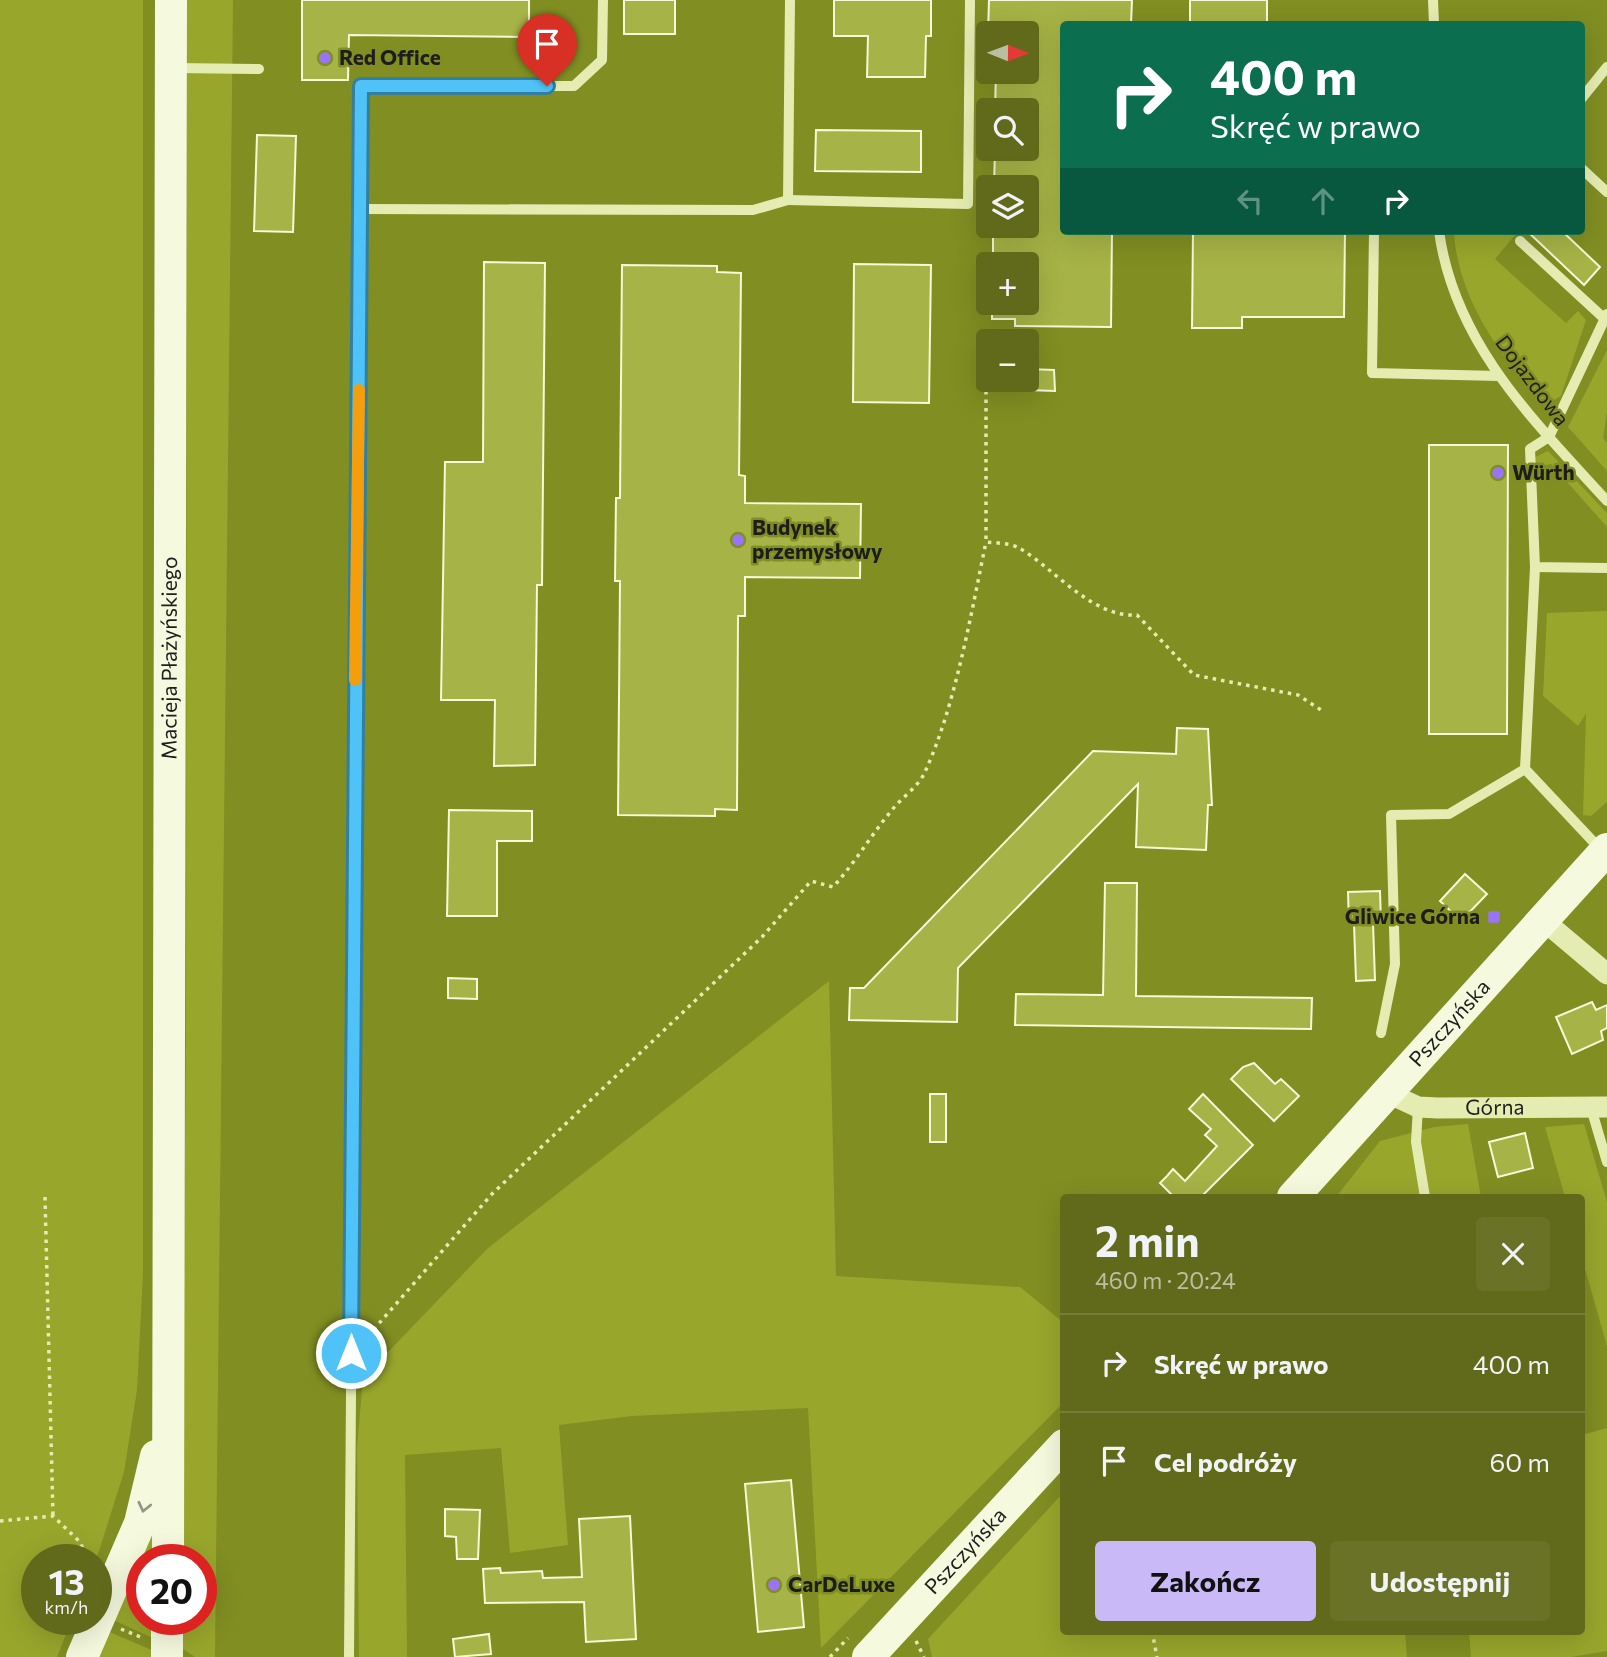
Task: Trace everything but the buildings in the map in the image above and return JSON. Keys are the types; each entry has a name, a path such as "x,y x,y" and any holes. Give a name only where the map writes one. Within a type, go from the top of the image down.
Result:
{"street":[{"name":"Macieja Płażyńskiego","path":"168,1544 171,0"},
{"name":"Pszczyńska","path":"1296,1194 1605,851"},
{"path":"1543,920 1607,974"},
{"name":"Górna","path":"1388,1093 1418,1107 1599,1107"},
{"name":"Macieja Płażyńskiego","path":"82,1657 140,1523 159,1441 169,1315"},
{"name":"Pszczyńska","path":"868,1657 1060,1449"},
{"path":"895,1657 899,1624"},
{"path":"167,1635 167,1657"}],"lane":[{"path":"349,1657 361,86 574,86 602,60 603,0"},
{"path":"788,200 790,0"},
{"path":"361,209 753,210 788,200 968,204 970,0"},
{"path":"1433,0 1434,21"},
{"path":"1585,94 1607,66"},
{"path":"171,68 259,69"},
{"path":"1585,172 1607,192"},
{"path":"1374,235 1372,373 1499,376"},
{"name":"Dojazdowa","path":"1439,235 1442,256 1459,307 1485,357 1549,437 1607,501"},
{"path":"1520,242 1606,318 1549,437 1530,449 1535,567 1525,769 1605,851"},
{"path":"1535,567 1607,568"},
{"path":"1381,1033 1395,964 1391,815 1449,814 1525,769"},
{"path":"1418,1107 1416,1142 1425,1194"},
{"path":"1599,1107 1607,1161"}],"path":[{"path":"351,1353 492,1194 762,937 811,881 834,887 857,861 891,811 923,777 939,732 968,629 986,542 986,392"},
{"path":"986,542 1017,546 1068,587 1122,616 1137,615 1194,676 1298,695 1321,710"},
{"path":"45,1196 53,1516 81,1544"},
{"path":"0,1521 53,1516"},
{"path":"1153,1635 1157,1657"}],"green space":[{"path":"0,0 143,0 143,1274 137,1390 124,1472 101,1544 21,1544 21,1635 66,1635 57,1657 0,1657"},
{"path":"187,0 233,0 216,1544 181,1544 186,1043"},
{"path":"1454,235 1515,235 1495,259 1566,323 1578,311 1586,320 1561,396 1547,404 1498,348 1473,303 1457,255"},
{"path":"1607,350 1607,411 1603,438 1607,443 1607,471 1568,427"},
{"path":"1548,451 1607,513 1607,527 1551,464 1536,468 1531,459"},
{"path":"1607,611 1607,802 1591,816 1583,815 1586,714 1578,726 1543,696 1547,613"},
{"path":"829,981 836,1276 1020,1287 1060,1320 1060,1406 821,1648 808,1408 632,1416 559,1425 568,1545 510,1553 501,1448 405,1455 407,1657 359,1657 357,1448 363,1378 488,1248"},
{"path":"1468,1124 1480,1194 1338,1194 1380,1141 1434,1127"},
{"path":"1584,1124 1607,1202 1607,1346 1585,1269 1585,1194 1564,1194 1545,1127"},
{"path":"1607,1428 1607,1651 1571,1657 1471,1657 1469,1635 1585,1635 1585,1434"},
{"path":"1060,1496 1060,1635 1405,1635 1407,1657 932,1657 928,1639"},
{"path":"151,1515 154,1544 139,1544"},
{"path":"126,1576 126,1626 112,1619 112,1611"},
{"path":"112,1633 154,1651 155,1657 90,1657 102,1635"},
{"path":"180,1635 215,1635 215,1657 195,1657 180,1647"}],"slow traffic":[{"path":"355,680 359,390"}],"place":[{"name":"Red Office","path":"325,58"},
{"name":"Würth","path":"1498,473"},
{"name":"Budynek przemysłowy","path":"738,540"},
{"name":"Gliwice Górna","path":"1494,917"},
{"name":"CarDeLuxe","path":"774,1585"}],"route":[{"path":"351,1353 361,86 547,86"}]}
